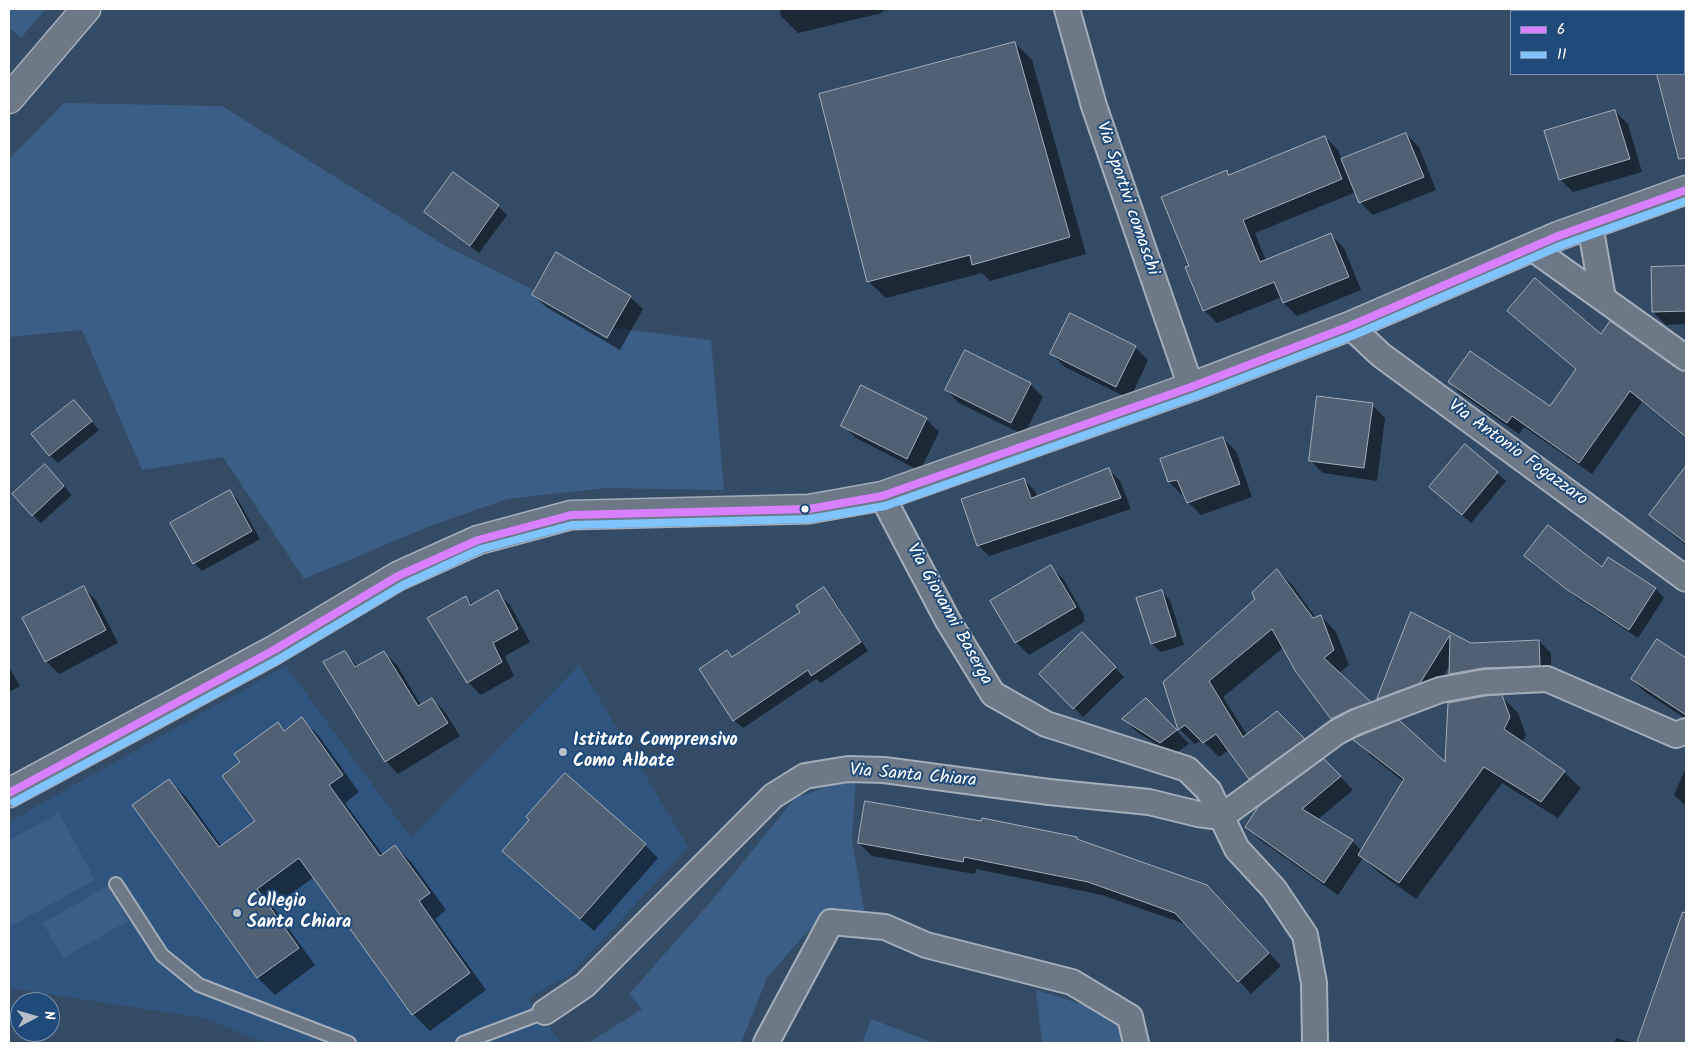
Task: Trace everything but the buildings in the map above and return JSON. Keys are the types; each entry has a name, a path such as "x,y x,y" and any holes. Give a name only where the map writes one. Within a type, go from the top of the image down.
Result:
{"street":[{"path":"9,99 86,9"},
{"name":"Via Sportivi comaschi","path":"1067,9 1094,106 1191,387"},
{"path":"9,793 274,650 398,576 478,540 571,515 809,509 882,496 1191,387 1350,326 1532,248 1686,190"},
{"path":"1590,225 1603,298"},
{"path":"1532,248 1686,358"},
{"name":"Via Antonio Fogazzaro","path":"1350,326 1381,355 1686,579"},
{"name":"Via Giovanni Baserga","path":"882,496 948,622 993,694 1046,724 1187,769 1209,791 1237,849 1274,889 1305,935 1314,983 1316,1043"},
{"path":"1221,817 1337,732 1356,722 1440,690 1484,682 1547,679 1676,735 1686,731"},
{"name":"Via Santa Chiara","path":"545,1012 585,985 773,796 805,776 848,769 884,770 1049,792 1149,802 1198,814 1221,817"},
{"path":"766,1043 832,922 886,927 926,945 1072,982 1130,1018 1136,1043"}],"lane":[{"path":"116,884 162,955 199,985 349,1043"},
{"path":"463,1043 545,1012"}],"shaded area":[{"path":"9,9 46,9 21,38 9,27"},
{"path":"64,103 222,106 444,245 607,327 711,340 724,490 605,488 507,499 430,526 304,579 223,457 142,470 82,330 9,337 9,159"},
{"name":"Collegio Santa Chiara","path":"579,665 688,847 570,975 528,998 561,1043 265,1043 204,1018 60,996 60,992 35,992 9,988 9,822 286,666 411,838"},
{"path":"856,778 852,840 865,915 817,925 804,935 767,978 741,1043 588,1043 642,1009 629,994 714,898 795,798"},
{"path":"59,813 95,880 9,927 9,840"},
{"path":"108,886 128,921 63,958 43,923"},
{"path":"1036,990 1107,1012 1125,1033 1128,1043 1042,1043"},
{"path":"871,1019 934,1043 862,1043"}],"transit line":[{"name":"6","path":"9,793 274,650 398,576 478,540 571,515 809,509 882,496 1191,387 1350,326 1558,236 1686,190"},
{"name":"11","path":"14,802 279,659 403,585 481,549 572,525 809,519 885,506 1195,396 1354,335 1562,245 1686,201"}],"place":[{"name":"Istituto Comprensivo Como Albate","path":"563,752"},
{"name":"Collegio Santa Chiara","path":"237,913"}]}
